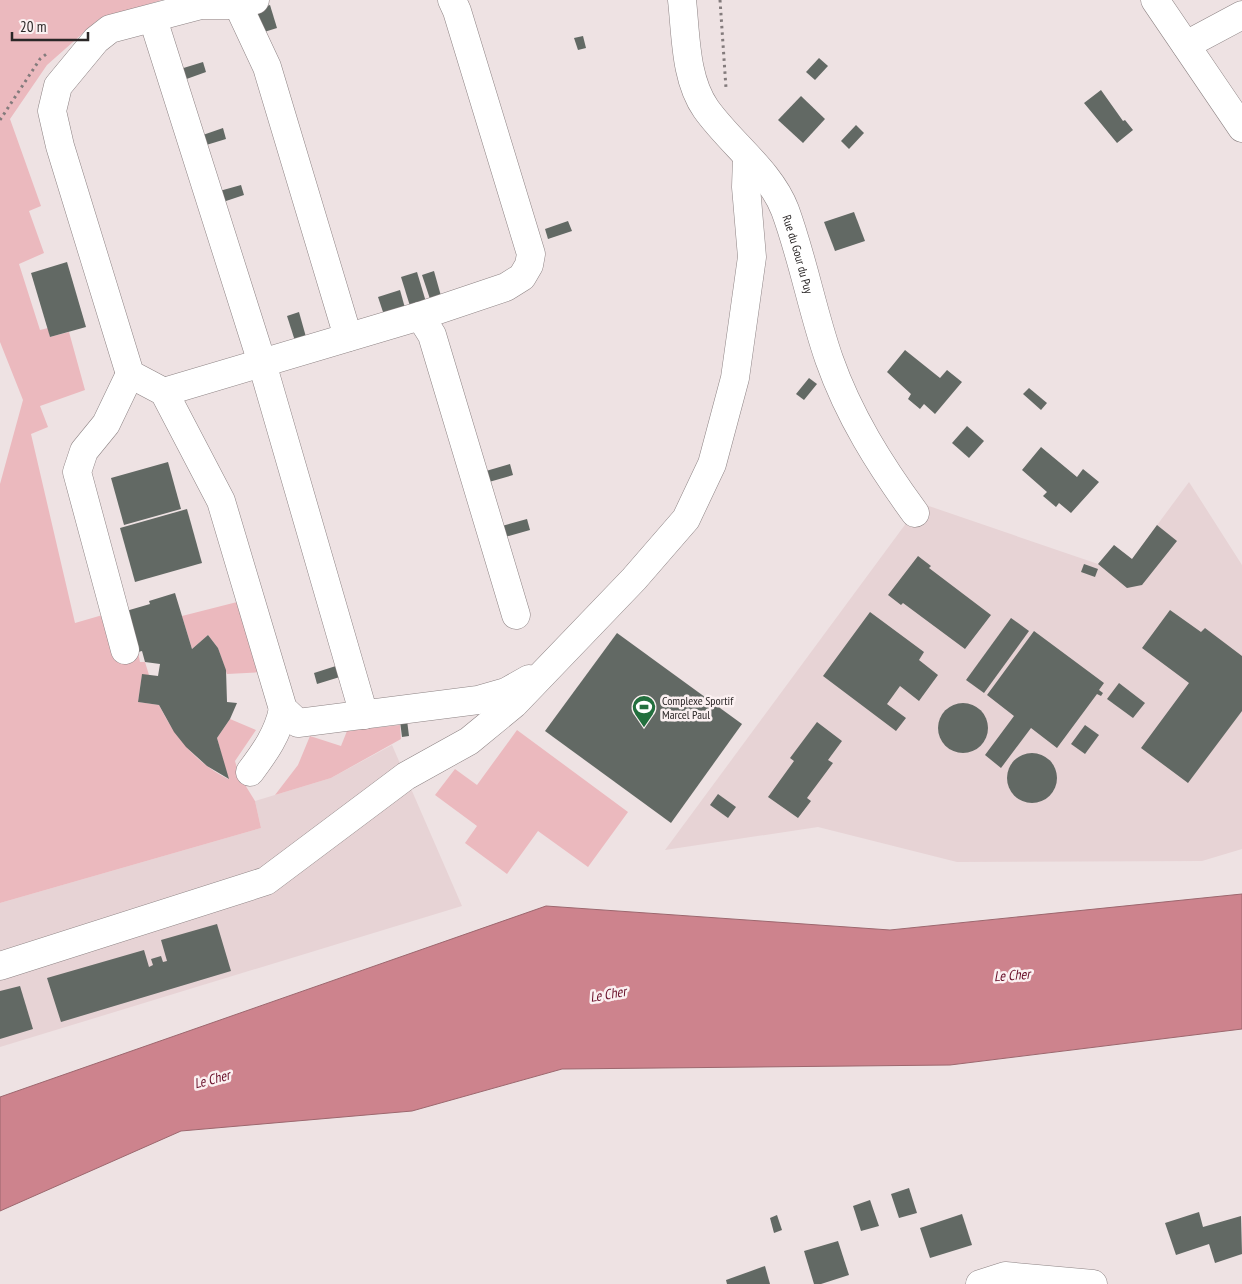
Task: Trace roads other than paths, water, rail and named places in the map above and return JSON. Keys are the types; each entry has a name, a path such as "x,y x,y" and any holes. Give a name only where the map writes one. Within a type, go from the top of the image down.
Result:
{"street":[{"path":"164,392 420,316 506,287 522,277 529,265 531,254 457,11 452,0"},
{"name":"Rue du Gour du Puy","path":"682,0 691,78 706,108 773,186 785,210 829,359 850,412 885,472 915,513"},
{"path":"1155,0 1242,128"},
{"path":"125,650 77,472 84,451 106,424 130,374 52,111 58,86 96,40 110,29 201,6 246,3 348,337"},
{"path":"1186,45 1242,15"},
{"path":"153,19 262,363 364,715"},
{"path":"0,966 266,881 406,776 469,741 514,704 552,665 642,586 686,519 712,464 735,378 752,257 746,187 747,157"},
{"path":"420,316 432,335 516,615"},
{"path":"130,374 164,392 221,501 284,709 298,723 478,700 506,692 552,665"},
{"path":"250,772 268,748 280,724 284,709"},
{"path":"980,1284 1005,1276 1093,1284"}],"water":[{"name":"Le Cher","path":"1242,894 1242,1029 950,1065 562,1069 412,1111 181,1131 0,1211 0,1097 546,906 890,930"}],"place":[{"name":"Complexe Sportif Marcel Paul","path":"644,728"}]}
